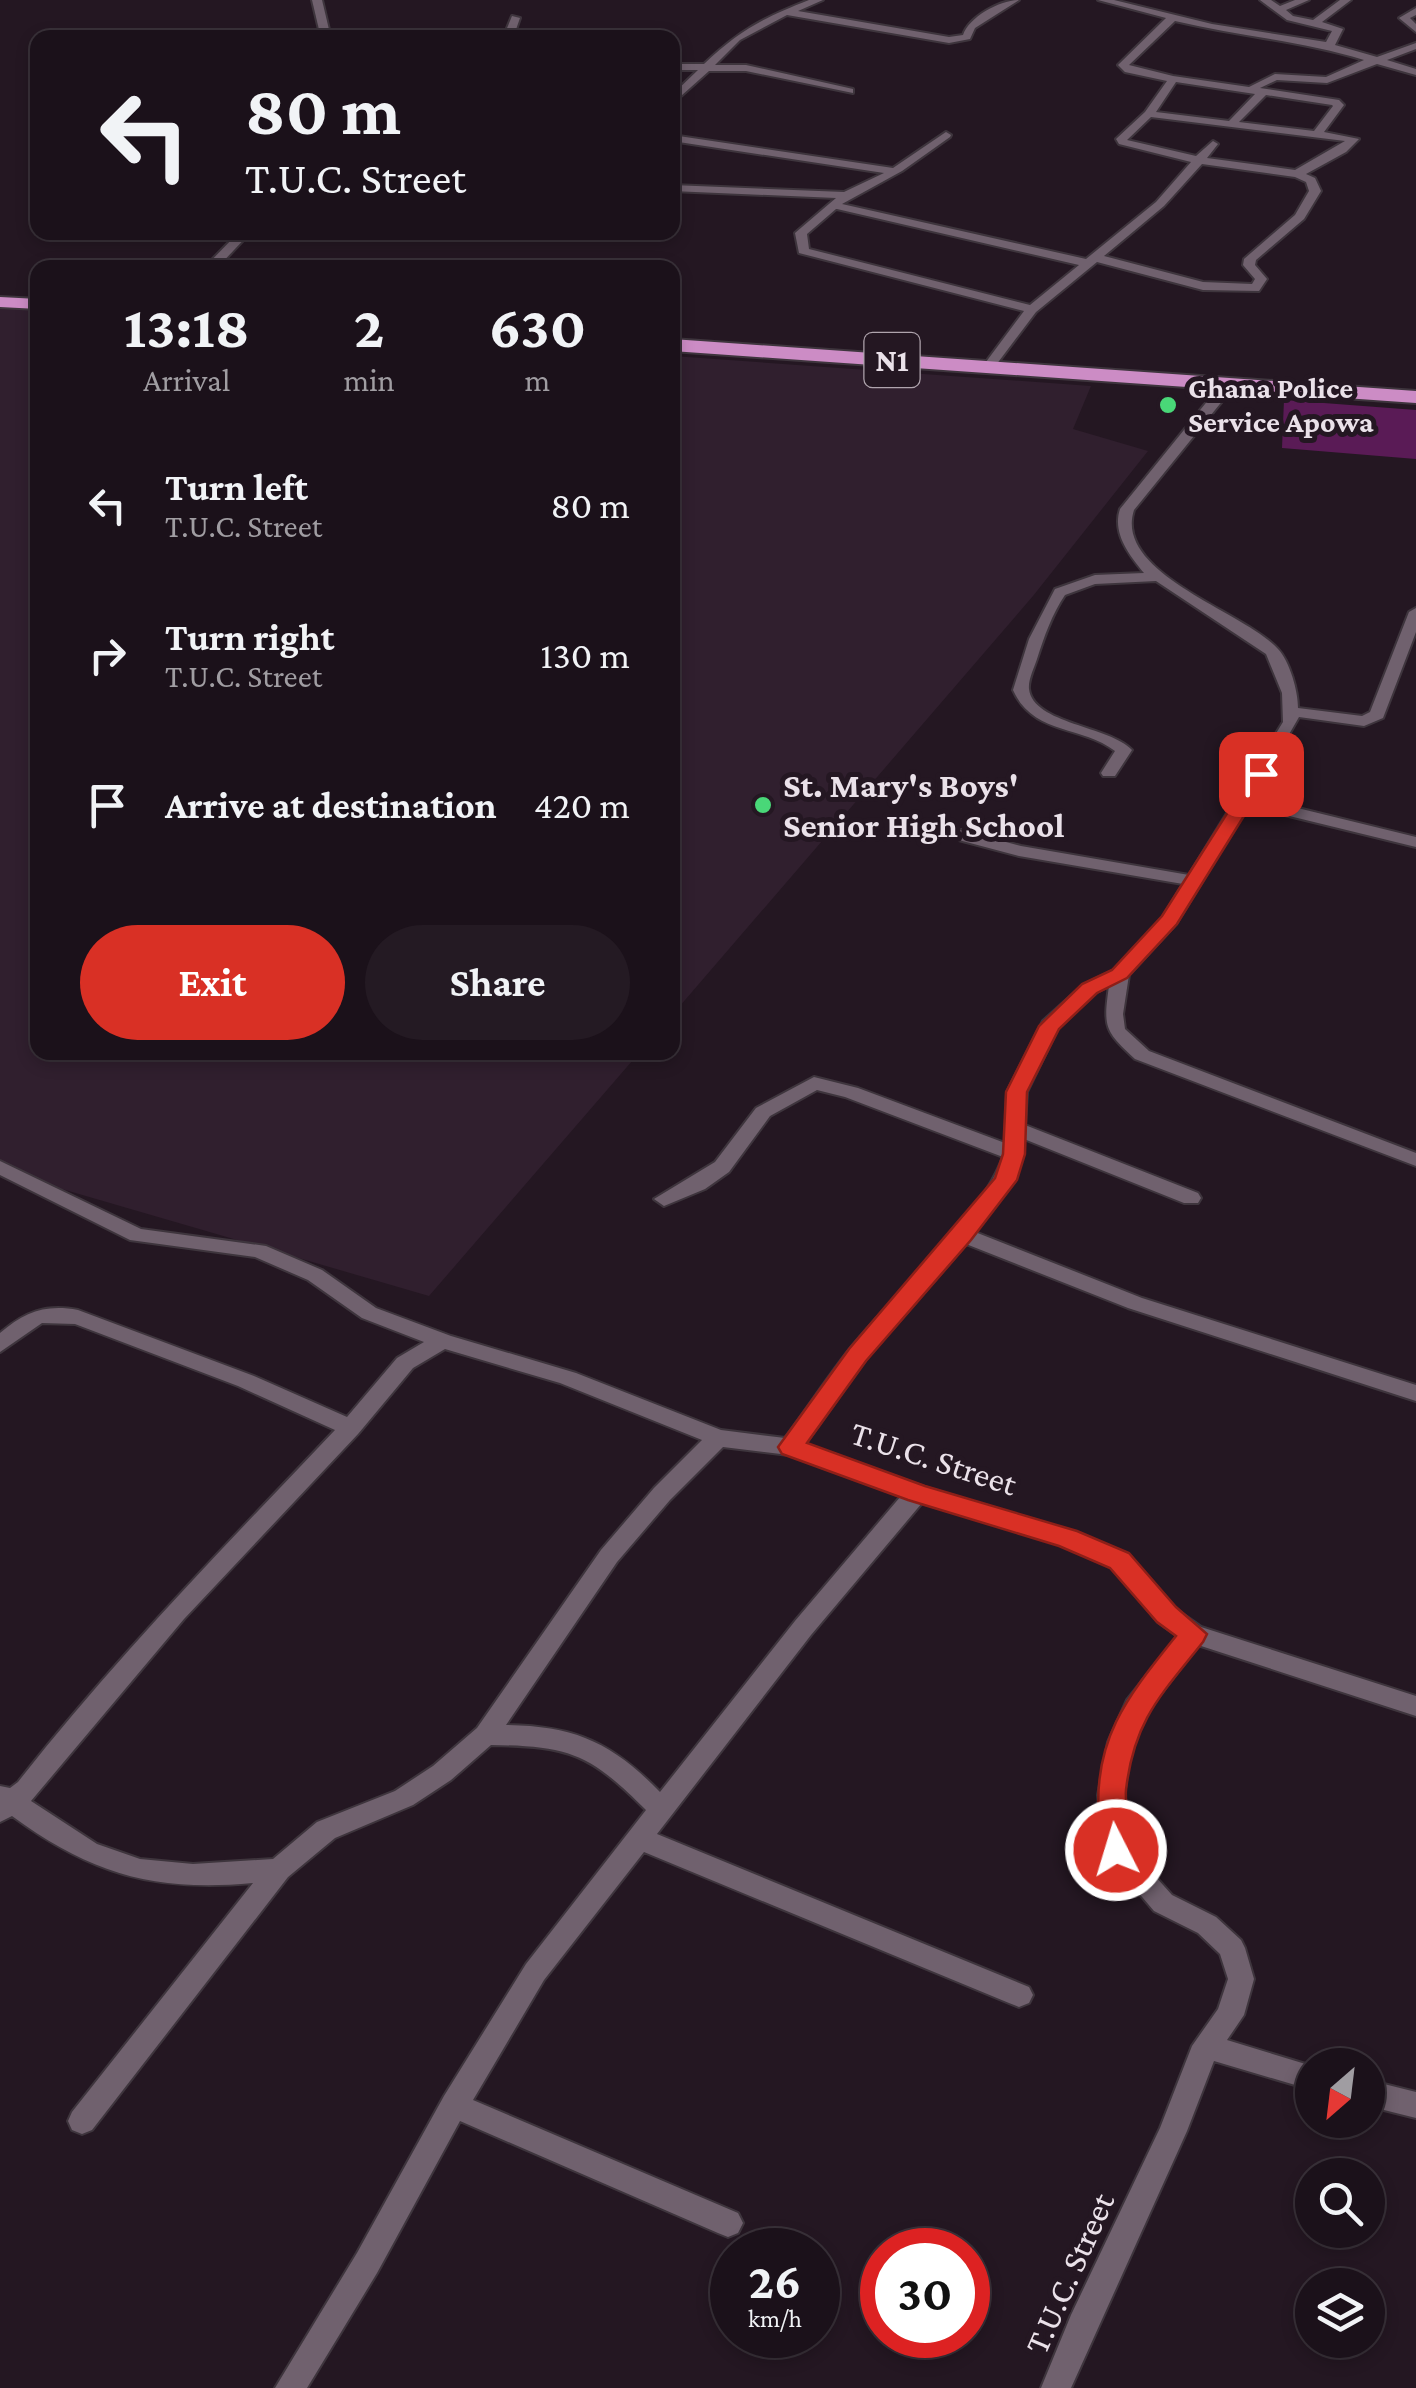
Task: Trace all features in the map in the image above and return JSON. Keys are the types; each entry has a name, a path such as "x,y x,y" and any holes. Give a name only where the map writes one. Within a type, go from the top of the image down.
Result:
{"highway":[{"path":"0,302 30,304"},
{"path":"0,316 30,318"},
{"name":"N1","path":"680,347 1416,397"},
{"name":"N1","path":"680,359 1036,381 1111,377"}],"street":[{"path":"316,0 324,30"},
{"path":"680,93 737,38 818,0"},
{"path":"786,12 949,40 967,37 970,26 1014,0"},
{"path":"1104,0 1138,4 1172,18 1328,46 1416,72"},
{"path":"1265,0 1290,18 1338,29 1328,46"},
{"path":"1278,10 1304,0"},
{"path":"1314,24 1346,0"},
{"path":"1416,11 1404,18 1416,29"},
{"path":"511,30 515,18"},
{"path":"1172,18 1123,64 1129,70 1339,105 1319,132"},
{"path":"1252,88 1275,78 1327,80 1416,46"},
{"path":"680,67 772,72 849,91"},
{"path":"680,189 842,201 1204,286 1254,288 1260,279 1249,265 1250,259 1300,216 1315,191 1310,180 1298,174 1199,160 1123,142 1121,138 1149,114 1173,79"},
{"path":"1230,126 1265,90"},
{"path":"1149,114 1354,139 1298,174"},
{"path":"946,134 842,201 801,233 803,251 1032,309"},
{"path":"680,139 894,171"},
{"path":"989,366 1032,309 1160,204 1213,144"},
{"path":"218,260 238,240"},
{"path":"1227,386 1127,509 1123,521 1139,560 1158,577 1272,652 1290,694 1293,712 1364,722 1377,715 1416,612"},
{"path":"1110,773 1124,750 1047,720 1030,707 1021,692 1022,680 1048,606 1060,592 1087,582 1158,577"},
{"name":"T.U.C. Street","path":"1056,2388 1173,2131 1206,2046 1230,2015 1242,1979 1232,1948 1207,1924 1163,1902 1116,1850 1111,1795 1120,1742 1136,1708 1193,1634 1166,1614 1120,1560 1068,1538 917,1493 791,1447 857,1355 1005,1180 1014,1154 1016,1092 1050,1026 1089,988 1120,974 1170,920 1246,800 1293,712"},
{"path":"1246,800 1416,842"},
{"path":"961,835 1019,850 1194,880"},
{"path":"1120,974 1114,1014 1116,1032 1142,1054 1416,1160"},
{"path":"664,1198 698,1184 722,1168 762,1112 814,1083 851,1092 1014,1154"},
{"path":"1014,1128 1191,1198"},
{"path":"0,1167 137,1235 227,1245 287,1261 370,1313 444,1341 568,1378 718,1438 791,1447"},
{"path":"962,1235 1135,1303 1416,1393"},
{"path":"0,1345 37,1314 53,1312 78,1317 246,1381 350,1428"},
{"path":"4,1802 28,1789 80,1721 176,1612 350,1428 405,1363 444,1341"},
{"path":"82,2121 279,1869 326,1830 404,1798 442,1773 486,1735 609,1556 662,1494 718,1438"},
{"path":"290,2388 367,2264 454,2105 535,1972 803,1628 917,1493"},
{"path":"1193,1634 1416,1706"},
{"path":"486,1735 545,1735 576,1741 614,1760 661,1809"},
{"path":"4,1802 63,1838 135,1870 200,1878 279,1869"},
{"path":"638,1838 1018,1995"},
{"path":"1206,2046 1295,2073"},
{"path":"1385,2097 1416,2105"},
{"path":"454,2105 728,2222"}],"shaded area":[{"path":"0,307 30,309 30,1060 633,1060 429,1296 0,1171"},
{"name":"St. Mary's Boys' Senior High School","path":"680,357 1091,386 1073,429 1148,451 1033,596 680,1006"},
{"path":"1284,400 1416,410 1416,459 1282,448"}],"place":[{"name":"Ghana Police Service Apowa","path":"1168,405"},
{"name":"St. Mary's Boys' Senior High School","path":"763,805"}],"route":[{"path":"1116,1850 1111,1795 1120,1742 1136,1708 1193,1634 1166,1614 1120,1560 1068,1538 917,1493 791,1447 857,1355 1005,1180 1014,1154 1016,1092 1050,1026 1089,988 1120,974 1170,920 1261,774"}]}
